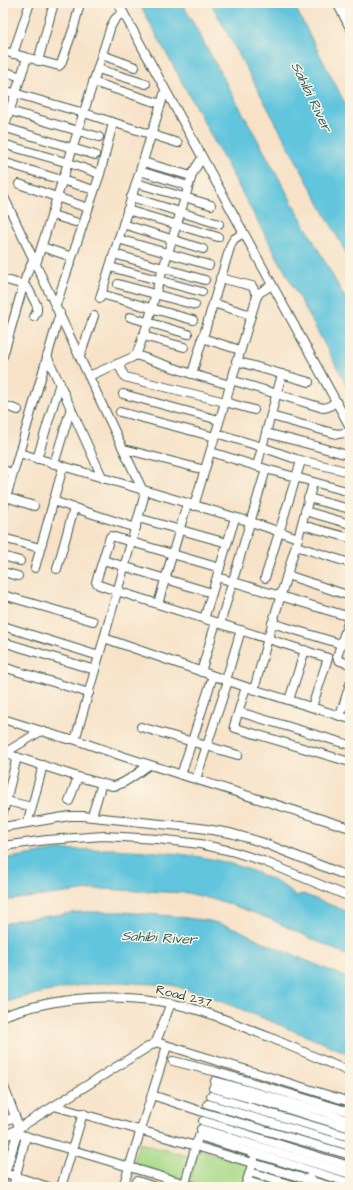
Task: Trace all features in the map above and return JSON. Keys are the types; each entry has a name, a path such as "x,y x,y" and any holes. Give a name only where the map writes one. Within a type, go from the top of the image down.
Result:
{"street":[{"path":"3,7 4,3"},
{"path":"13,54 30,3"},
{"path":"38,61 54,3"},
{"path":"3,51 60,66 74,27 80,3"},
{"path":"118,3 350,427"},
{"path":"337,3 347,9 350,28"},
{"path":"3,356 24,285 42,247 112,23 123,12"},
{"path":"102,55 135,67"},
{"path":"27,58 16,94 6,110 4,129 95,155"},
{"path":"98,68 146,84"},
{"path":"3,71 21,77"},
{"path":"94,82 161,104"},
{"path":"3,90 84,113 178,143"},
{"path":"165,91 100,296 152,308 193,320"},
{"path":"6,110 99,137"},
{"path":"56,305 100,174 113,123"},
{"path":"3,144 69,163 100,174"},
{"path":"89,376 136,355 148,323 155,294 191,176 202,158"},
{"path":"3,162 94,190"},
{"path":"143,162 191,176"},
{"path":"140,171 188,186"},
{"path":"136,183 211,205"},
{"path":"19,184 88,208"},
{"path":"131,197 219,224"},
{"path":"3,211 4,198"},
{"path":"4,198 60,313 143,491 144,499 136,528 89,693 77,733 73,739"},
{"path":"127,210 218,237"},
{"path":"52,215 75,222"},
{"path":"123,224 203,249"},
{"path":"192,374 231,244 243,233"},
{"path":"118,239 209,265"},
{"path":"42,247 72,257"},
{"path":"114,254 204,280"},
{"path":"110,267 202,292"},
{"path":"220,278 252,286 257,295"},
{"path":"3,279 24,285 29,290 37,306 37,311 34,317"},
{"path":"118,284 195,305"},
{"path":"158,604 180,530 211,452 236,361 257,295 272,285"},
{"path":"213,303 251,315"},
{"path":"34,506 5,497 60,313"},
{"path":"80,356 94,316"},
{"path":"130,317 188,334"},
{"path":"143,336 184,347"},
{"path":"202,338 240,350"},
{"path":"136,355 192,374 277,394 323,408 336,402"},
{"path":"47,356 103,479"},
{"path":"236,361 309,382"},
{"path":"118,364 125,377 254,410"},
{"path":"257,466 282,374"},
{"path":"37,459 60,383"},
{"path":"123,394 219,420"},
{"path":"3,405 18,410"},
{"path":"54,464 71,408"},
{"path":"120,412 262,447 301,461 350,472"},
{"path":"271,416 333,433 338,434 350,432"},
{"path":"266,433 344,454"},
{"path":"124,449 205,470"},
{"path":"211,452 313,483 350,492"},
{"path":"19,453 251,522 280,532 297,542 350,563"},
{"path":"265,578 301,461"},
{"path":"35,568 64,467"},
{"path":"201,672 233,582 266,469"},
{"path":"3,470 13,473"},
{"path":"313,483 268,638 250,688 234,726 236,729 350,762"},
{"path":"308,498 350,509"},
{"path":"54,501 136,528"},
{"path":"57,569 74,508"},
{"path":"305,511 350,524"},
{"path":"138,518 228,543"},
{"path":"204,619 235,518"},
{"path":"302,525 350,538"},
{"path":"220,568 110,537 96,583 117,592 328,658 312,708"},
{"path":"3,538 40,548"},
{"path":"3,556 20,562"},
{"path":"103,560 212,593"},
{"path":"3,572 18,576"},
{"path":"287,575 350,596"},
{"path":"217,577 350,617 337,657 340,661 350,664"},
{"path":"3,595 93,621"},
{"path":"272,623 341,644"},
{"path":"3,626 99,656"},
{"path":"196,779 227,681 241,630"},
{"path":"104,638 227,681 350,719"},
{"path":"3,642 95,670"},
{"path":"289,700 305,650"},
{"path":"3,667 89,693"},
{"path":"180,775 213,676"},
{"path":"340,716 350,684"},
{"path":"239,712 350,745"},
{"path":"3,719 67,739 73,739 180,775 350,828"},
{"path":"141,727 238,755"},
{"path":"4,753 41,731"},
{"path":"4,753 112,786 118,785 149,765"},
{"path":"3,813 17,757"},
{"path":"27,823 43,765"},
{"path":"70,801 78,776"},
{"path":"92,816 102,783"},
{"path":"6,801 32,807"},
{"path":"3,827 70,816 92,816 200,828 250,838 350,877"},
{"path":"3,846 47,840 104,836 157,839 200,844 231,851 263,861 350,897"},
{"name":"Road 237","path":"3,1016 31,1008 76,999 133,998 171,1003 223,1019 325,1060 350,1072"},
{"path":"3,1139 156,1042 171,1003"},
{"path":"156,1042 350,1102"},
{"path":"123,1187 167,1046"},
{"path":"173,1061 214,1084 269,1109 320,1142 350,1154"},
{"path":"184,1185 220,1062"},
{"path":"266,1187 246,1184 278,1080"},
{"path":"3,1084 15,1117 16,1131 4,1175 16,1176 49,1187"},
{"path":"214,1084 269,1109"},
{"path":"152,1095 206,1113 269,1109 327,1117 350,1128"},
{"path":"311,1172 332,1096"},
{"path":"208,1104 269,1109 350,1120"},
{"path":"54,1106 252,1163 311,1172 350,1174"},
{"path":"327,1117 350,1112"},
{"path":"61,1187 83,1114"},
{"path":"3,1122 15,1117"},
{"path":"327,1117 350,1137"},
{"path":"201,1129 260,1138 332,1187"},
{"path":"201,1129 311,1172 350,1183"},
{"path":"16,1131 26,1136 184,1185 196,1187"},
{"path":"13,1187 26,1136"},
{"path":"320,1142 350,1146"},
{"path":"311,1172 350,1166"},
{"path":"250,1172 298,1187"},
{"path":"137,1181 155,1187"}],"green space":[{"path":"139,1143 190,1157 184,1179 133,1165"},
{"path":"199,1150 249,1164 242,1187 207,1187 189,1182"}],"water":[{"path":"139,3 182,3 350,307 350,391"},
{"name":"Sahibi River","path":"211,3 293,3 350,113 350,260"},
{"path":"113,849 189,855 226,862 271,879 292,892 295,896 303,894 350,913 350,957 270,919 224,902 188,893 97,889 3,901 3,859 60,850"},
{"name":"Sahibi River","path":"80,912 123,912 210,921 237,929 265,943 350,979 350,1054 248,1012 204,995 172,985 117,982 80,985 36,994 3,1003 3,924 17,920"}]}
